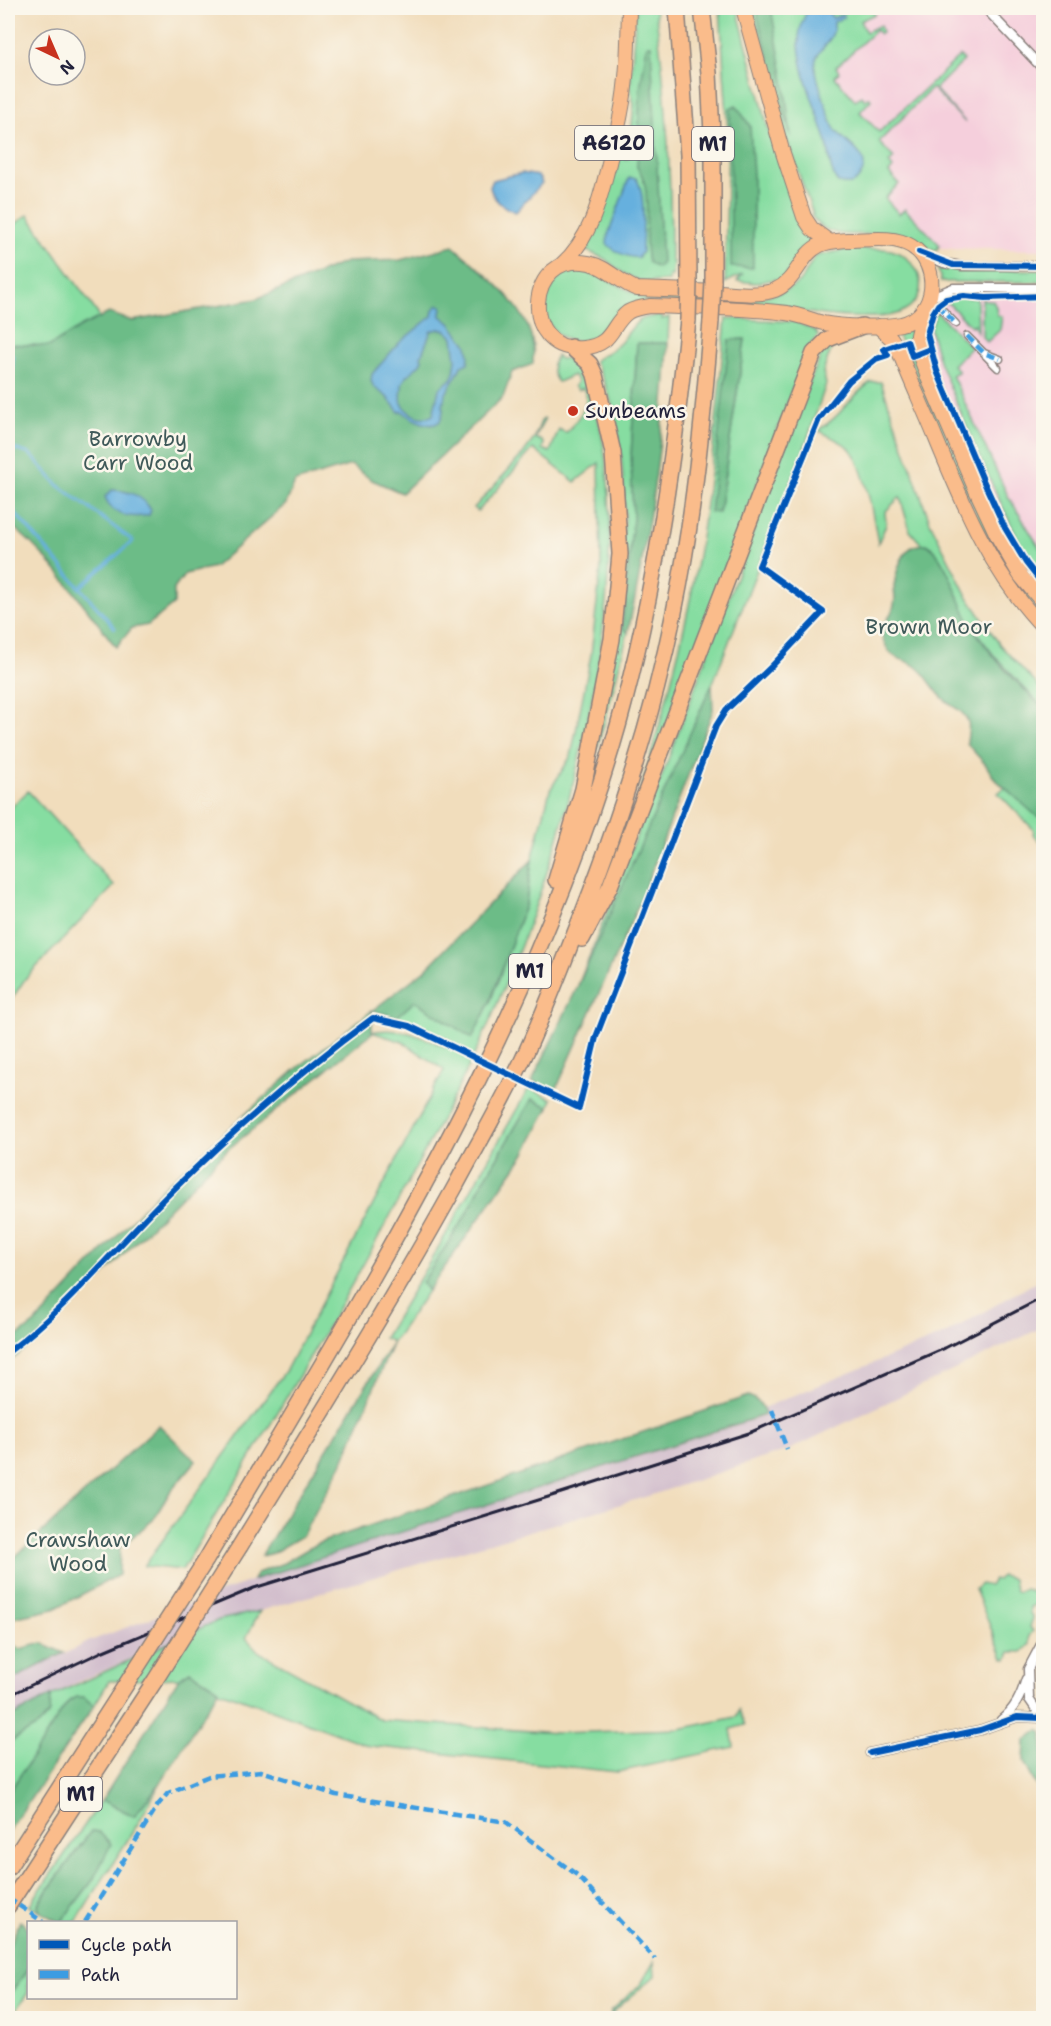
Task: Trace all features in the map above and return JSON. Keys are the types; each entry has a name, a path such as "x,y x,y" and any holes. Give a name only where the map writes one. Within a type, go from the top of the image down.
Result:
{"highway":[{"name":"A6120","path":"560,267 573,254 585,234 600,200 622,112 628,54 629,8"},
{"name":"M1","path":"8,1868 206,1560 407,1216 467,1105 521,993 583,836 618,727 647,611 667,501 688,320 688,155 677,8"},
{"name":"M1","path":"8,1906 240,1546 430,1231 522,1062 605,858 644,730 674,613 704,412 713,282 713,155 709,74 702,8"},
{"path":"743,8 782,150 804,217 812,229 830,242"},
{"path":"929,305 908,322 878,326 825,323 780,313 650,306 629,312 611,335 585,348 561,344 549,335 537,312 541,287 551,273 560,267 579,262 598,266 628,286 637,289 751,294 782,287 812,250 819,245 830,242 891,240 910,246 919,252 931,273 929,305 917,335 919,353 929,380 998,537 1020,575 1044,604"},
{"name":"M1","path":"548,1002 610,886 814,353 828,339 862,326"},
{"path":"878,326 891,338 898,349 950,474 991,557 1017,597 1044,628"},
{"name":"M1","path":"521,993 583,789 612,639 620,554 613,453 595,375 590,364 571,347"}],"street":[{"path":"985,8 1044,70"},
{"path":"919,252 953,265 1044,266"},
{"path":"956,324 929,305 934,296 952,288 1044,288"},
{"path":"967,336 998,368"},
{"path":"984,353 1000,359"},
{"path":"996,1724 1013,1709 1019,1699 1028,1669 1044,1639"},
{"path":"870,1753 964,1734 1017,1717 1042,1718 1029,1699 1028,1669"}],"shaded area":[{"path":"859,8 1043,8 1043,250 941,248 916,232 884,222 849,114 830,69 861,28 862,13"},
{"path":"1043,288 1043,604 1020,575 919,353 924,308 942,292"},
{"path":"1043,1278 1043,1327 791,1449 655,1494 260,1611 219,1620 78,1682 8,1718 8,1682 90,1641 253,1580 765,1416 763,1408 945,1334"}],"green space":[{"path":"636,8 655,8 663,71 668,134 671,261 673,261 672,276 669,276 669,281 638,280 623,273 605,259 583,249 615,174 627,130 625,159 629,158 634,104 630,88"},
{"path":"720,8 737,8 770,136 797,213 816,240 785,276 776,282 775,279 756,283 737,281 743,274 725,283 728,133"},
{"path":"752,8 872,8 875,14 860,21 866,32 880,25 882,32 880,34 876,30 836,67 839,72 835,77 855,100 862,96 865,100 869,97 871,100 860,112 879,132 960,56 964,60 935,89 965,122 932,88 879,142 894,158 889,163 893,168 889,173 899,184 885,198 899,214 905,209 940,245 936,251 902,235 890,233 841,234 830,231 820,225 811,215 813,214 785,134"},
{"path":"759,8 771,8 791,137 758,18"},
{"path":"647,45 651,45 662,263 657,268 648,262 646,251 647,200 642,177 637,167 640,89"},
{"path":"736,105 750,126 753,175 753,268 731,267 730,108"},
{"path":"28,215 100,317 50,346 8,344 8,229"},
{"name":"Barrowby Carr Wood","path":"453,246 502,290 523,317 530,331 533,364 512,372 503,397 402,493 372,480 351,465 295,482 286,504 214,567 185,574 174,589 174,604 148,625 132,628 116,647 52,566 24,536 8,523 8,344 50,346 82,326 109,313 132,321 256,299 346,262 400,260"},
{"path":"883,249 904,256 912,264 920,281 920,291 916,299 899,313 869,317 647,302 603,332 583,341 573,341 563,337 550,325 545,313 545,299 549,287 569,272 579,270 589,272 640,295 722,300 745,299 784,291 801,280 816,256 844,250"},
{"path":"938,269 1043,270 1043,282 941,282"},
{"path":"956,297 977,298 978,333 974,327 975,324 971,326 946,301"},
{"path":"982,299 993,301 997,315 1002,316 1000,330 987,342 982,337"},
{"path":"936,311 971,347 953,365 958,372 952,375 1008,496 1043,553 1043,577 1020,544 981,461 939,361 930,329"},
{"path":"662,316 662,319 669,317 668,343 637,343 631,457 633,519 622,628 628,632 590,773 625,520 619,438 610,398 594,361 618,345 641,319"},
{"path":"726,318 796,322 816,331 818,336 808,348 633,816 673,676 692,590 708,488","holes":["745,339 719,513 729,340"]},
{"path":"910,328 913,350 906,352 896,332"},
{"path":"745,339 719,513 710,512 729,340"},
{"path":"637,343 668,343 663,416 654,489 628,632 622,628 633,519 631,457"},
{"path":"830,344 832,347 823,372 826,384 802,455 712,685 577,988 658,781 660,781 807,388 823,351"},
{"path":"914,355 940,417 1043,610 1043,618 1020,589 983,526 952,460 909,357"},
{"path":"557,356 560,359 568,358 568,362 573,361 589,375 585,377 595,406 607,466 610,528 604,621 588,722 548,870 513,967 471,1062 371,1251 318,1343 182,1570 144,1566 286,1370 444,1070 403,1042 371,1032 400,1031 446,1047 450,1040 372,1010 415,1000 472,1038 490,1002 526,903 532,860 550,790 571,756 591,655 601,566 599,463 575,482 533,449 478,511 474,508 522,455 534,439 541,421 545,418 535,438 544,444 542,449 550,452 559,429 566,433 582,412 586,394 583,388 578,390 574,386 577,382 574,375 558,382 553,369"},
{"path":"871,382 881,382 930,522 966,594 1000,645 1043,691 1043,708 993,654 971,625 935,552 929,545 923,546 910,531 900,497 885,512 886,525 878,543 867,491 853,453 847,446 818,430 833,419 857,393"},
{"name":"Brown Moor","path":"927,544 941,559 978,636 1004,669 1043,708 1043,815 1039,817 994,778 986,765 967,744 969,724 964,715 941,696 920,670 911,663 892,655 883,639 883,629 894,605 894,586 901,561 912,547"},
{"path":"712,684 713,710 639,904 555,1092 532,1081 577,988"},
{"path":"1043,755 1043,845 1033,834 1034,830 998,793"},
{"path":"28,791 114,886 25,979 8,1005 8,810"},
{"path":"532,860 526,903 490,1002 472,1038 415,1001 397,1017 372,1011 372,1033 227,1150 49,1330 8,1363 8,1343 34,1324 161,1189 296,1069 425,970"},
{"path":"529,1088 552,1099 549,1107 532,1099 481,1185 467,1214 422,1283 428,1291 393,1342 384,1338 438,1248"},
{"path":"532,1099 549,1107 524,1155 428,1291 422,1283 467,1214 481,1185"},
{"path":"393,1342 342,1464 302,1536 273,1553 261,1556"},
{"path":"748,1396 759,1403 765,1415 253,1580 257,1573 284,1563 316,1544"},
{"name":"Crawshaw Wood","path":"159,1425 196,1461 170,1492 153,1520 120,1547 119,1575 54,1609 8,1619 8,1563"},
{"path":"1001,1576 1013,1579 1015,1590 1018,1592 1025,1589 1032,1591 1037,1601 1030,1607 1033,1618 1030,1627 1033,1631 1029,1636 1029,1645 1022,1652 1010,1652 1007,1659 1003,1658 975,1589 981,1584 989,1586 994,1579 997,1580"},
{"path":"260,1611 246,1638 259,1652 381,1720 557,1733 679,1729 736,1717 739,1710 745,1725 731,1729 734,1747 618,1772 370,1746 179,1678 109,1681 94,1706 83,1698 69,1701 8,1794 8,1743 39,1725 49,1713 51,1696 219,1620"},
{"path":"8,1641 20,1649 42,1643 64,1653 8,1682"},
{"path":"190,1671 219,1689 161,1782 134,1816 102,1800 179,1678"},
{"path":"51,1696 50,1713 39,1725 8,1743 8,1718"},
{"path":"77,1697 84,1697 94,1706 8,1832 8,1794 63,1709 69,1701"},
{"path":"1039,1730 1043,1733 1043,1799 1024,1762 1025,1741"},
{"path":"161,1782 77,1921 62,1921 93,1880 98,1832 91,1831 38,1903 39,1911 29,1906 102,1800 134,1816"},
{"path":"91,1831 99,1832 111,1844 93,1880 62,1921 57,1921 39,1911 38,1904"},
{"path":"20,1921 27,1926 27,1970 8,1997 8,1948"},
{"path":"654,1962 655,1976 613,2012 612,2015 615,2018 610,2018 611,2011 641,1984"},
{"path":"27,1970 27,1994 10,2018 8,2018 8,1997"}],"water":[{"path":"821,9 833,18 843,14 844,17 834,22 832,36 818,55 815,67 833,126 856,149 864,162 859,178 850,184 838,183 833,172 827,143 800,57 799,36 806,13"},
{"path":"522,173 538,176 542,183 516,212 500,203 490,187 493,180"},
{"path":"629,178 636,178 642,193 642,252 638,258 621,254 607,244 608,235"},
{"path":"438,305 442,306 441,316 450,323 467,345 469,355 468,363 461,366 445,397 442,417 439,422 429,424 402,411 399,412 371,381 372,374 399,343 432,316 433,310","holes":["445,330 453,337 456,360 454,373 451,379 439,389 433,415 415,416 407,411 402,403 402,385 406,377 422,360 421,356 431,331"]},
{"path":"112,490 124,491 139,497 151,510 149,515 136,517 117,512 105,497"}],"waterway":[{"path":"8,377 12,372 13,356"},
{"path":"8,447 30,454 57,484 133,541 79,588"},
{"path":"8,505 115,628"}],"railway":[{"path":"8,1696 101,1652 254,1588 749,1433 945,1348 1044,1297"}],"marked path":[{"path":"938,305 956,324"},
{"path":"967,336 984,353 1000,359"},
{"path":"772,1410 787,1449"},
{"path":"86,1921 158,1805 168,1793 209,1776 261,1771 336,1795 506,1822 577,1875 655,1959"},
{"path":"8,1898 42,1921"}],"cycle path":[{"path":"919,252 953,265 1044,266"},
{"path":"1044,296 986,298 964,296 946,299 933,313 927,334 937,371 1005,528 1026,563 1044,586"},
{"path":"759,566 819,419 849,381 876,359 888,355 884,349 907,341 912,356 930,349"},
{"path":"8,1352 73,1295 173,1190 221,1144 295,1079 373,1018 409,1026 579,1108 596,1037 716,726 726,710 823,612 759,566"},
{"path":"870,1753 980,1730 1017,1717 1042,1718"}],"place":[{"name":"Sunbeams","path":"573,411"}]}
